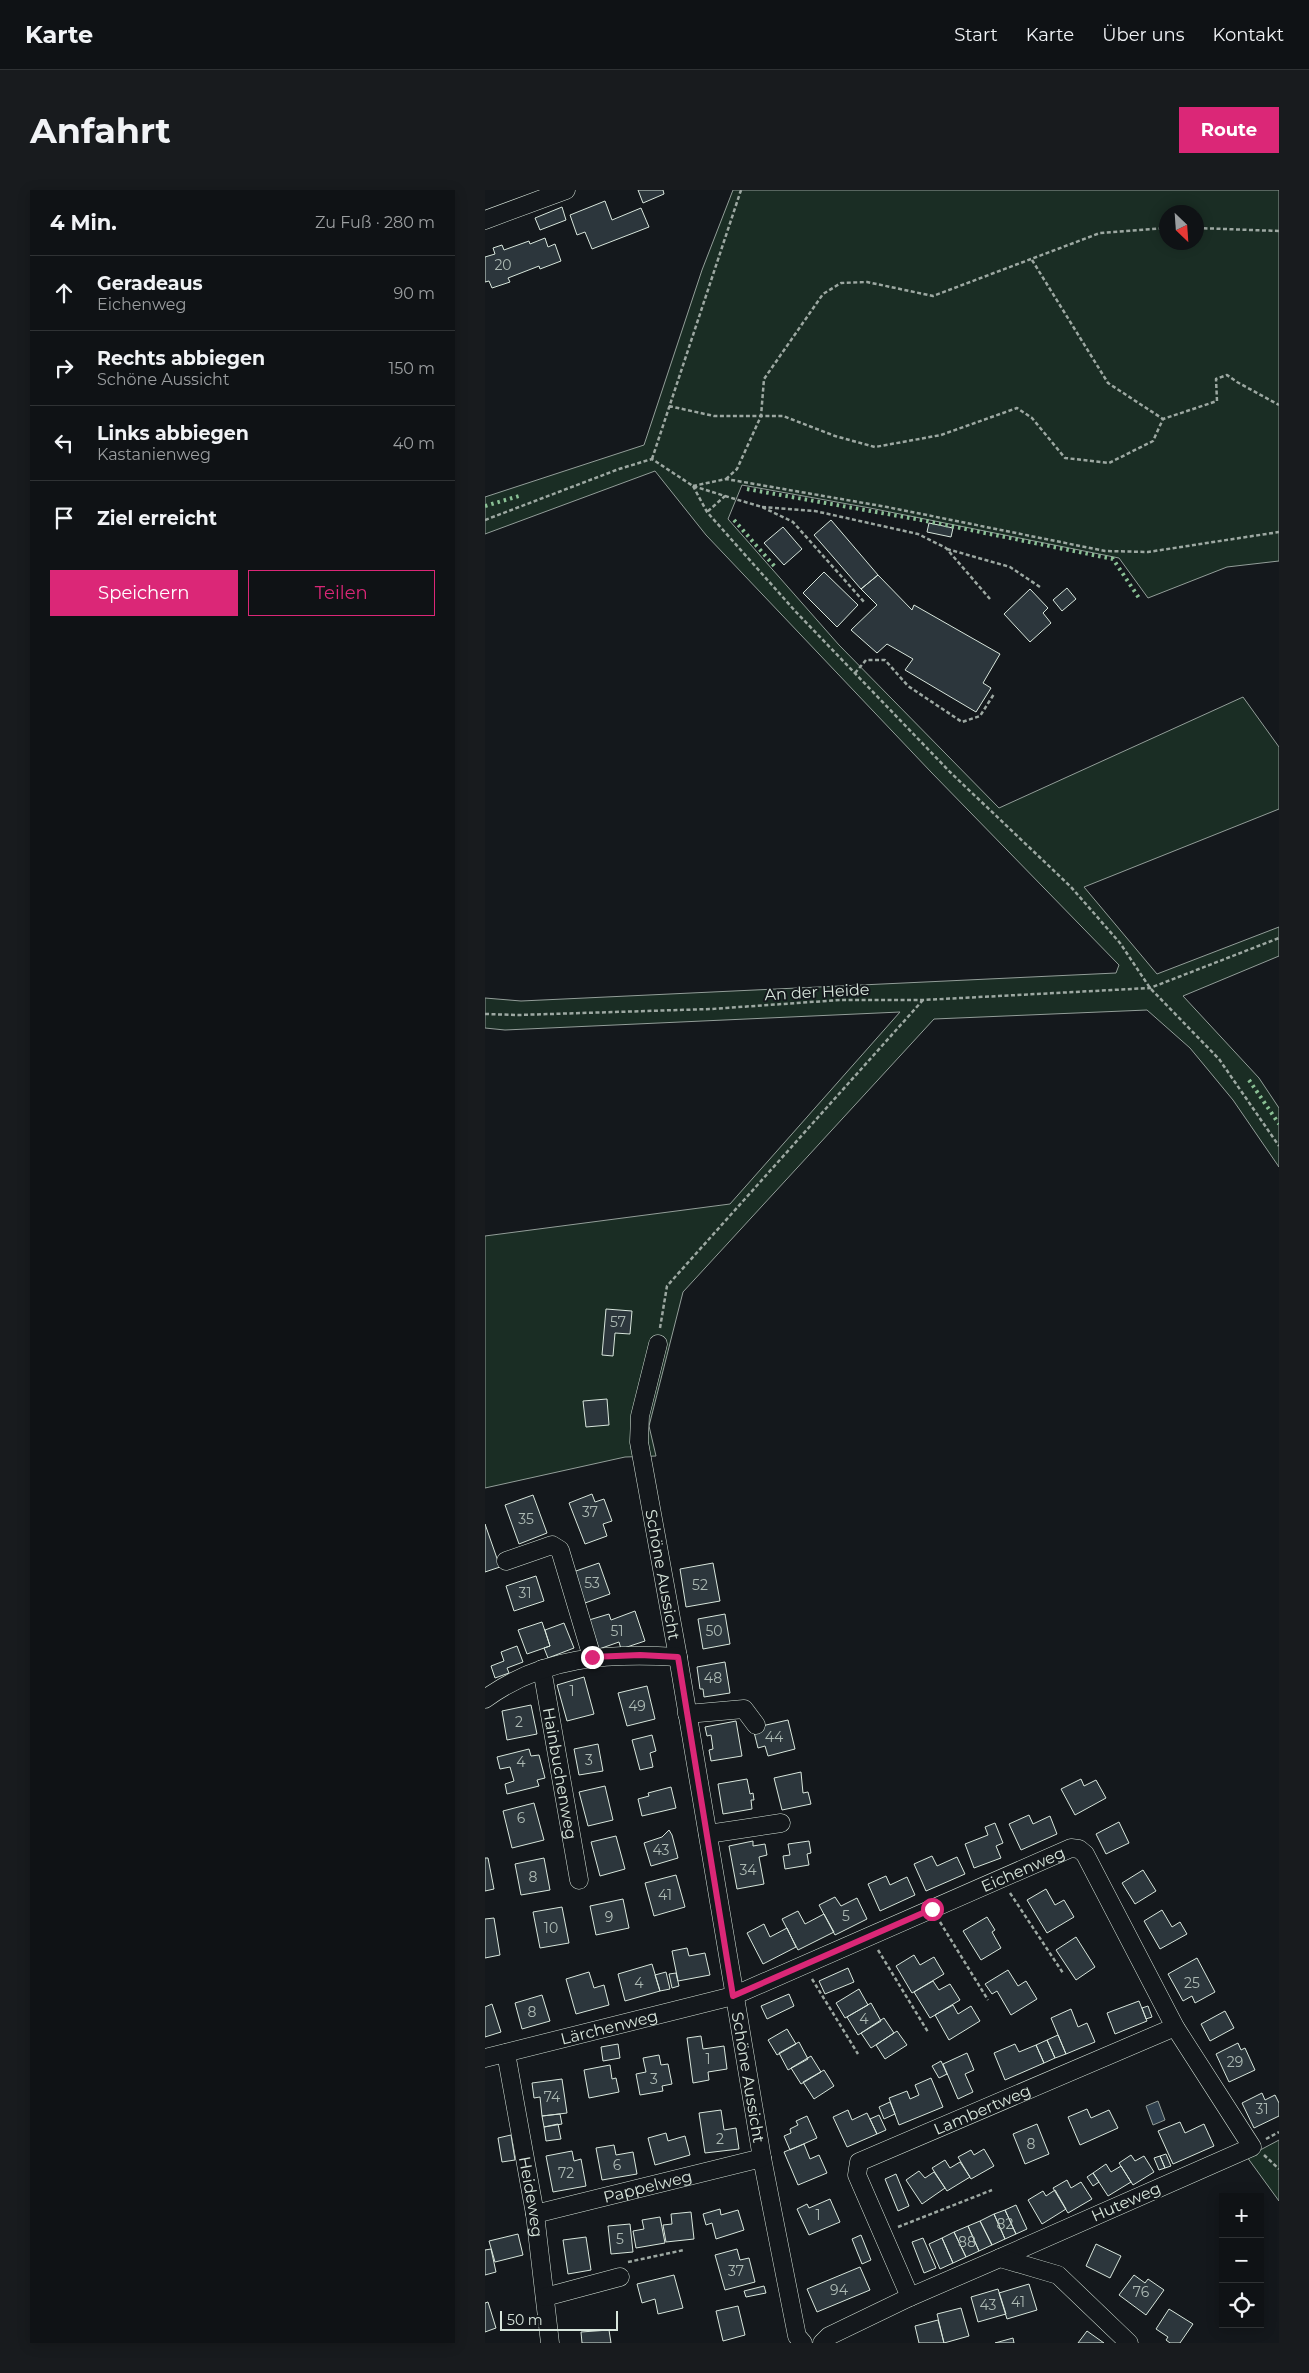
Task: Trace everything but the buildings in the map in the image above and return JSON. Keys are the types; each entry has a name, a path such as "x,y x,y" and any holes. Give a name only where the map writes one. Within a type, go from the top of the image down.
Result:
{"street":[{"path":"485,220 566,190"},
{"name":"Schöne Aussicht","path":"658,1344 640,1416 639,1442 678,1657 761,2158 797,2336 803,2343"},
{"path":"506,1560 551,1545 560,1550 592,1657"},
{"path":"485,1699 542,1669 592,1657 640,1655 678,1657"},
{"name":"Hainbuchenweg","path":"542,1669 579,1880"},
{"path":"687,1714 744,1709 756,1725"},
{"path":"708,1834 781,1823"},
{"name":"Eichenweg","path":"733,1996 1071,1848 1079,1849 1085,1854 1175,2026 1252,2147"},
{"name":"Lärchenweg","path":"485,2058 733,1996"},
{"name":"Lambertweg","path":"910,2297 857,2175 859,2162 1175,2026"},
{"name":"Heideweg","path":"506,2053 535,2214 550,2343"},
{"name":"Huteweg","path":"822,2343 829,2336 910,2297 1252,2147"},
{"name":"Pappelweg","path":"535,2214 761,2158"},
{"path":"1000,2258 1058,2275 1129,2343"},
{"path":"545,2297 620,2277"}],"path":[{"path":"652,458 741,190"},
{"path":"1204,228 1279,231"},
{"path":"726,479 737,469 761,416 764,379 823,294 841,283 867,282 933,296 1100,233 1159,229"},
{"path":"1032,260 1108,383 1163,418"},
{"path":"669,406 714,416 783,416 835,436 875,447 941,435 1017,408 1032,418 1065,458 1109,463 1153,441 1163,418 1217,401 1216,379 1227,375 1279,405"},
{"path":"652,458 693,486 762,507 793,522 865,603"},
{"path":"485,520 652,458"},
{"path":"693,486 726,479 887,507 1105,551 1149,552 1279,532"},
{"path":"693,486 707,512 796,612 950,772 1071,887 1120,944 1151,988 1219,1059 1279,1146"},
{"path":"707,512 725,496"},
{"path":"762,507 815,511 918,534 946,548 1010,567 1039,587"},
{"path":"946,548 990,599"},
{"path":"855,673 866,660 885,660 908,686 962,722 980,716 994,694"},
{"name":"An der Heide","path":"485,1014 527,1015 711,1009 840,1000 923,1000 1151,988 1279,938"},
{"path":"658,1344 667,1286 923,1000"},
{"path":"1001,1880 1063,1973"},
{"path":"932,1909 988,2000"},
{"path":"869,1936 928,2032"},
{"path":"803,1965 857,2054"},
{"path":"882,2234 992,2190"},
{"path":"620,2277 618,2268 623,2264 684,2250"}],"green space":[{"path":"733,190 1279,190 1279,561 1227,567 1148,598 1119,558 870,508 742,485 728,519 839,645 999,808 1243,697 1279,747 1279,809 1084,887 1157,974 1279,927 1279,956 1183,996 1259,1078 1279,1108 1279,1167 1233,1100 1190,1048 1147,1010 934,1019 683,1292 649,1426 656,1456 625,1457 485,1488 485,1236 730,1204 900,1012 505,1030 485,1028 485,998 521,1001 1116,973 1119,965 931,772 706,535 655,471 485,534 485,497 644,445 702,270"},
{"path":"1279,2140 1279,2201 1247,2157"}],"water":[{"path":"1158,2101 1165,2120 1153,2125 1146,2106"}],"hedge":[{"path":"747,489 921,520 1113,559 1139,598"},
{"path":"485,506 519,496"},
{"path":"734,520 776,568"},
{"path":"1249,1080 1279,1124"}],"route":[{"path":"592,1657 640,1655 678,1657 733,1996 932,1909"}]}
